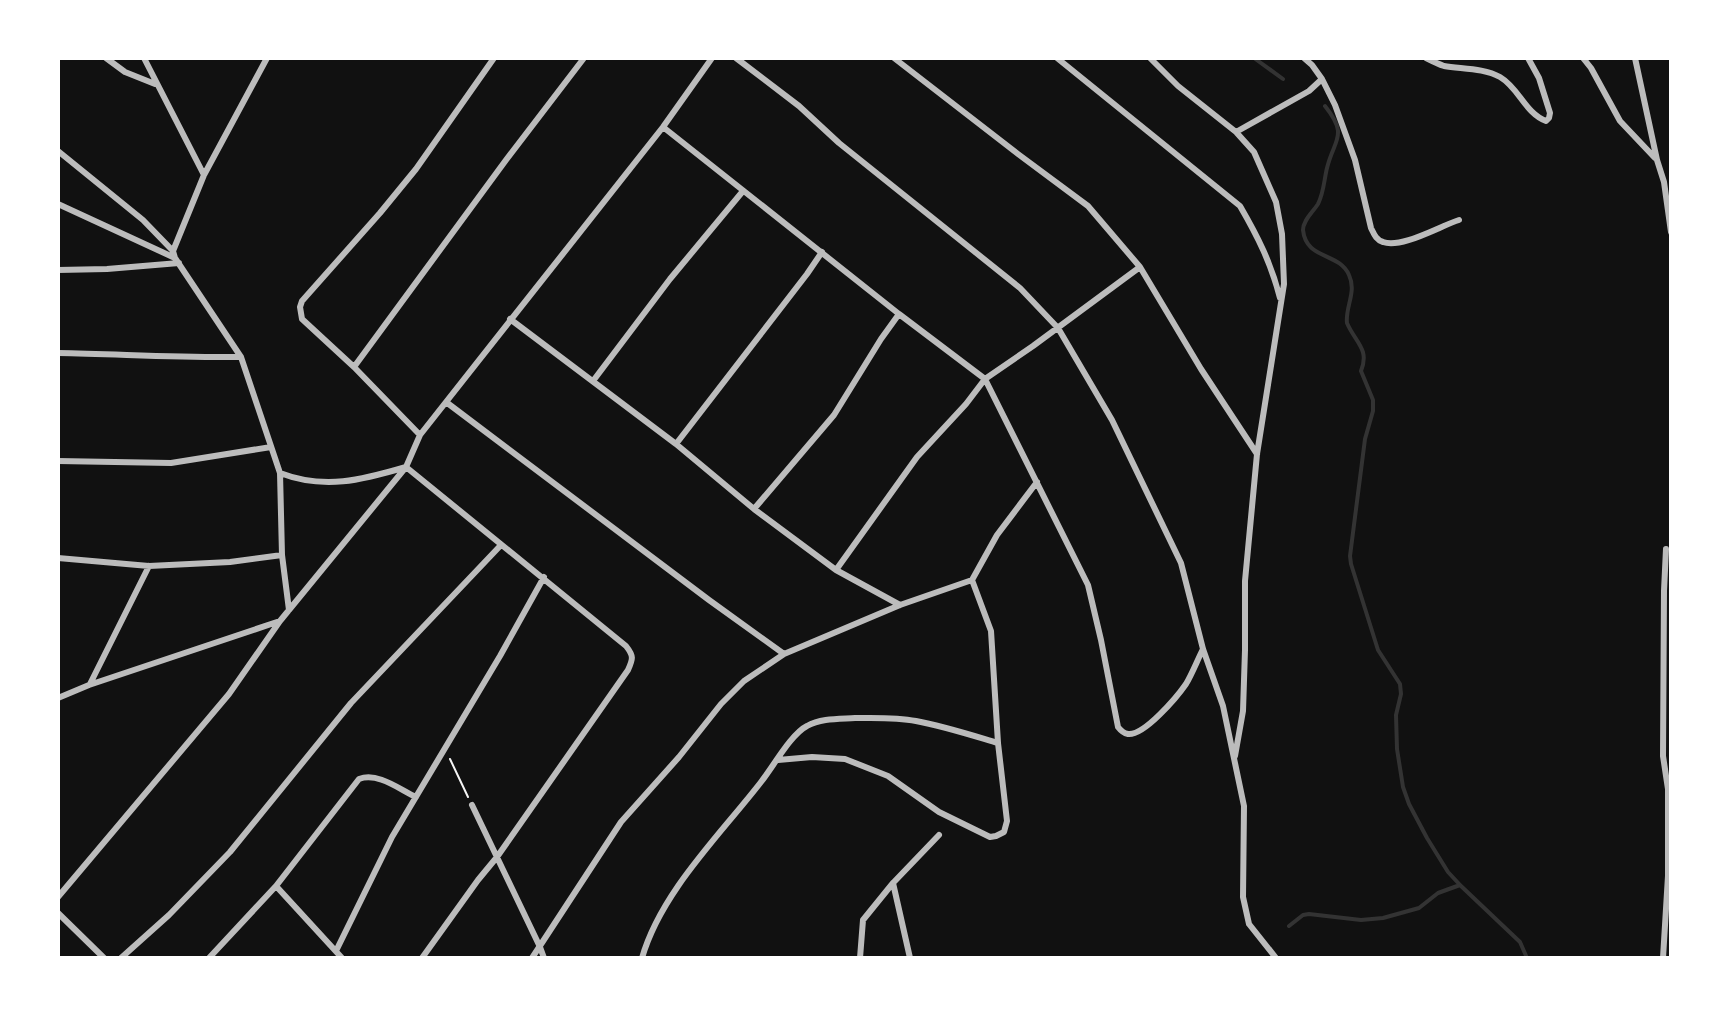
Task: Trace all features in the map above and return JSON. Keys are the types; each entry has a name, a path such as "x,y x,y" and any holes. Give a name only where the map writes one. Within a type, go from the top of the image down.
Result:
{"street":[{"path":"106,58 125,72 157,85"},
{"path":"144,58 204,175"},
{"path":"175,257 204,175 267,58"},
{"path":"420,435 302,319 300,307 416,169 494,58"},
{"path":"354,367 584,58"},
{"path":"58,897 229,694 280,621 406,467 420,435 663,127 712,58"},
{"path":"736,58 1020,288 1058,328 1112,420 1181,563 1203,649 1223,706 1244,806 1243,897 1249,924 1276,958"},
{"path":"894,58 1088,206 1140,267 1257,454"},
{"path":"1057,58 1240,206 1272,268 1281,302"},
{"path":"1150,58 1178,86 1236,132 1254,152 1276,202 1282,234 1284,284 1257,454 1245,581 1243,711 1234,759"},
{"path":"1304,58 1322,79 1335,105 1355,160 1375,238 1385,244 1403,243 1459,220"},
{"path":"1426,58 1441,65 1498,76 1509,84 1535,115 1546,121 1550,113 1539,78 1528,58"},
{"path":"1583,58 1620,121 1657,160"},
{"path":"1635,58 1664,182 1671,232"},
{"path":"1236,132 1309,91 1322,79"},
{"path":"663,127 985,379 1088,585 1118,727 1124,733 1137,733 1161,714 1186,684 1203,649"},
{"path":"58,151 143,220 175,257 241,357 280,473 282,555 289,610"},
{"path":"593,381 670,279 743,191"},
{"path":"58,204 175,257"},
{"path":"676,444 822,252"},
{"path":"58,270 107,269 175,257"},
{"path":"836,570 917,457 985,379 1140,267"},
{"path":"754,509 834,415 899,314"},
{"path":"510,319 836,570 900,605"},
{"path":"58,353 241,357"},
{"path":"446,402 784,654"},
{"path":"58,461 171,463 271,447"},
{"path":"280,473 298,480 334,483 365,479 406,467"},
{"path":"406,467 626,646 633,660 497,857 422,958"},
{"path":"532,958 621,822 744,681 784,654 900,605 972,580 997,535 1037,482"},
{"path":"121,958 169,915 230,852 351,703 501,545"},
{"path":"1663,958 1668,876 1668,789 1663,756 1666,549"},
{"path":"58,558 149,566 230,562 282,555"},
{"path":"89,685 149,566"},
{"path":"336,951 392,837 544,577"},
{"path":"778,760 812,757 845,759 888,776 939,812 990,837 1004,832 1007,821 998,743 991,631 972,580"},
{"path":"58,698 280,621"},
{"path":"642,958 666,905 792,739 807,726 831,719 914,720 998,743"},
{"path":"1663,731 1671,730"},
{"path":"209,958 276,886 359,779 368,775 377,777 416,797"},
{"path":"472,805 544,958"},
{"path":"860,958 863,920 939,835"},
{"path":"893,883 910,958"},
{"path":"276,886 342,958"},
{"path":"58,913 104,958"}],"path":[{"path":"445,748 472,805"}],"waterway":[{"path":"1254,58 1283,79"},
{"path":"1325,106 1336,124 1338,137 1320,200 1306,219 1303,230 1310,246 1338,262 1349,275 1352,287 1347,323 1363,351 1361,371 1373,400 1350,556 1378,650 1400,684 1396,715 1403,787 1409,804 1448,872 1520,942 1527,958"},
{"path":"1289,926 1309,914 1361,920 1383,918 1419,908 1438,893 1460,885"}]}
